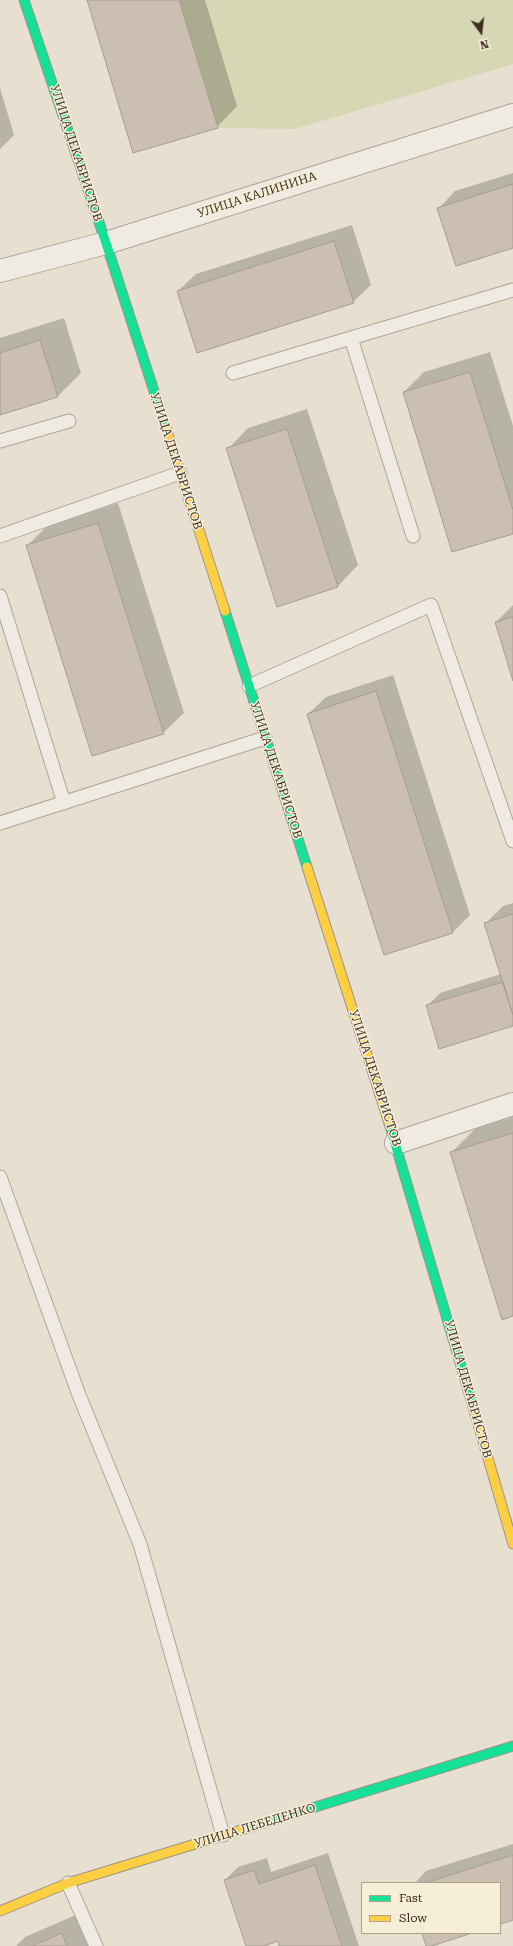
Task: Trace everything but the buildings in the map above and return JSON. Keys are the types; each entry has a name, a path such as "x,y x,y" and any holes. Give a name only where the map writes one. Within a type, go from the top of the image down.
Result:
{"main road":[{"name":"УЛИЦА ДЕКАБРИСТОВ","path":"24,0 106,243 396,1142 513,1544"},
{"name":"УЛИЦА ЛЕБЕДЕНКО","path":"0,1911 68,1883 513,1746"}],"street":[{"name":"УЛИЦА КАЛИНИНА","path":"0,271 106,243 513,115"},
{"path":"396,1142 513,1104"}],"lane":[{"path":"233,374 513,290"},
{"path":"351,338 413,536"},
{"path":"0,441 68,421"},
{"path":"0,536 180,473"},
{"path":"0,596 64,803"},
{"path":"249,686 431,605 513,841"},
{"path":"0,823 265,738"},
{"path":"0,1177 79,1395 140,1544 223,1835"},
{"path":"68,1883 96,1946"}],"green space":[{"path":"179,0 513,0 513,64 295,129 218,128"}],"traffic: fast":[{"path":"24,0 106,243 166,428"},
{"path":"225,611 307,867"},
{"path":"389,1123 474,1410"},
{"path":"244,1829 513,1746"}],"traffic: slow":[{"path":"166,428 225,611"},
{"path":"307,867 389,1123"},
{"path":"474,1410 513,1544"},
{"path":"0,1911 68,1883 244,1829"}]}
